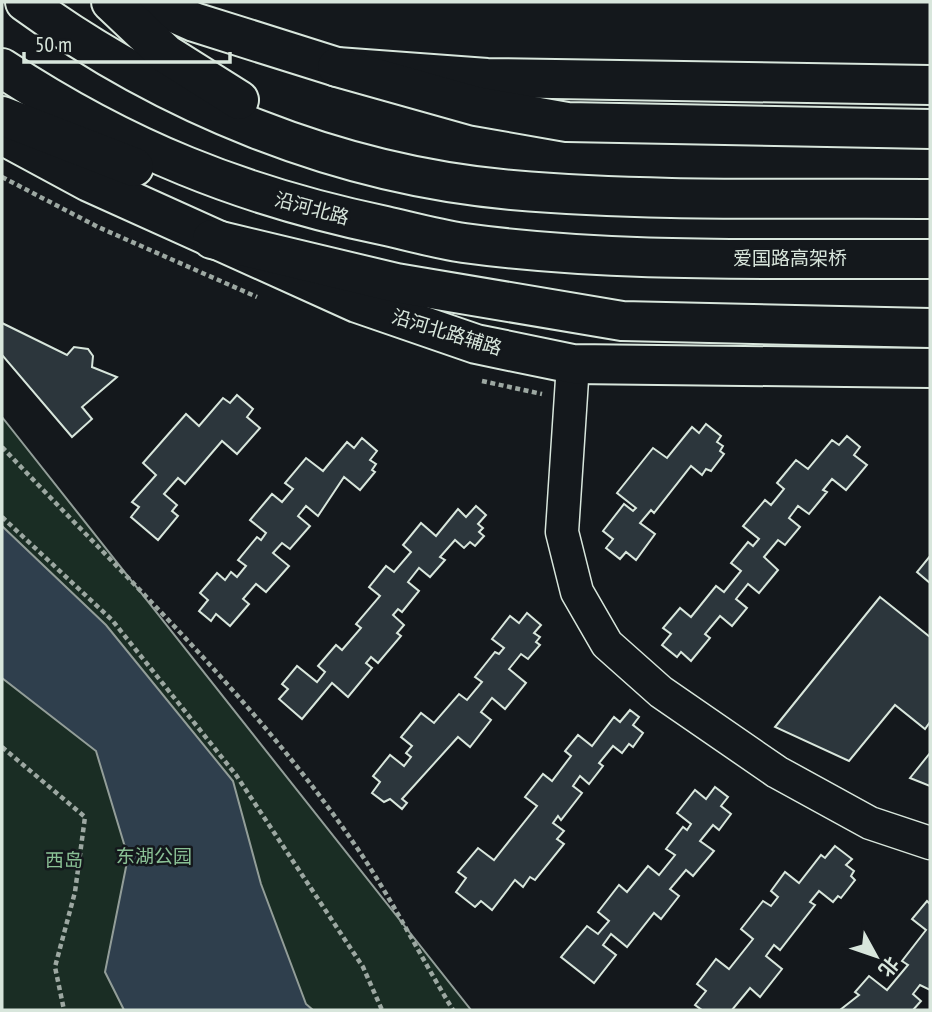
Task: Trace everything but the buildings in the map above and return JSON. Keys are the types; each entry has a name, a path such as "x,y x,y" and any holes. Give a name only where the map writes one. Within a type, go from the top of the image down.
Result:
{"main road":[{"path":"25,2 73,37 169,90 244,125 318,150 415,174 511,190 663,196 930,199"},
{"path":"111,2 166,54 318,150"},
{"path":"149,2 194,22 337,67 476,106 567,122 930,129"},
{"path":"337,67 487,78 930,85"},
{"name":"沿河北路","path":"2,68 45,96 171,162 314,211 463,243 649,258"},
{"path":"2,116 135,168 210,191 314,211"},
{"name":"沿河北路辅路","path":"2,135 89,182 357,303 476,344 573,364 930,368"},
{"path":"212,239 396,283 622,321 930,328"},
{"name":"爱国路高架桥","path":"649,258 930,259"}],"street":[{"path":"573,364 562,532 577,592 607,644 661,692 777,772 870,823 930,844"}],"path":[{"path":"2,447 217,674 288,759 356,846 453,1010"},
{"path":"2,517 112,620 236,775 363,967 382,1010"},
{"path":"2,747 85,817 75,892 55,967 64,1010"}],"green space":[{"name":"东湖公园","path":"2,417 471,1010 2,1010"}],"water":[{"path":"2,526 106,625 233,781 261,884 306,1004 313,1010 124,1010 105,972 128,857 96,751 2,678"}],"park label":[{"name":"西岛","path":"64,860"}]}
